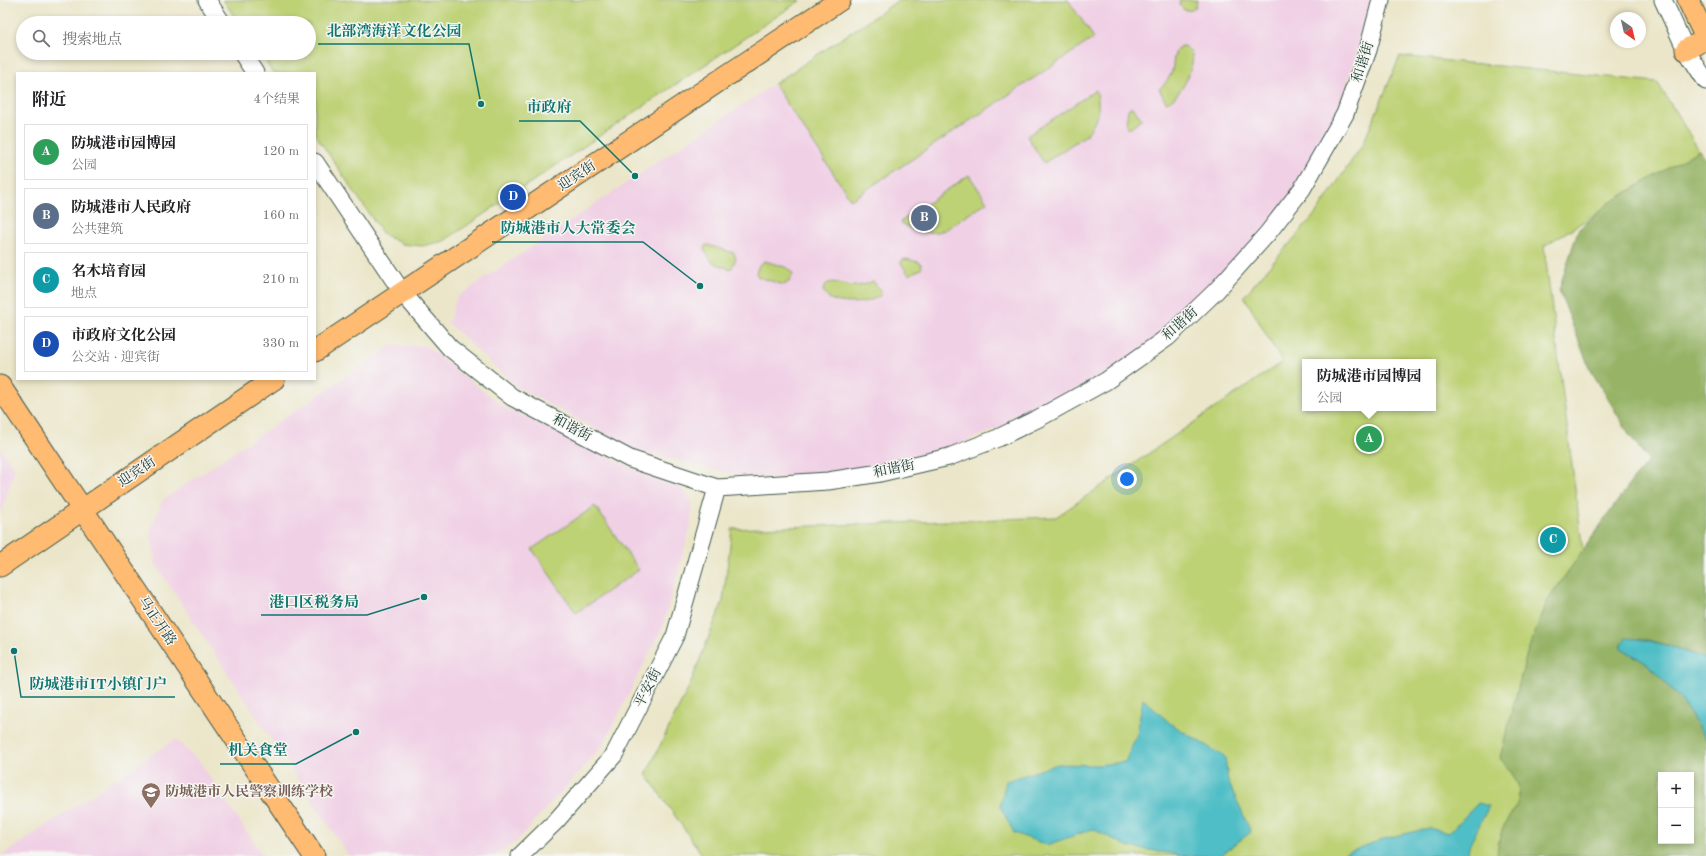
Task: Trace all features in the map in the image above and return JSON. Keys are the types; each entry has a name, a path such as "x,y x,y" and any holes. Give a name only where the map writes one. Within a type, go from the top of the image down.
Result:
{"main road":[{"name":"迎宾街","path":"316,350 840,0"},
{"path":"1686,50 1706,39 1688,0"},
{"name":"迎宾街","path":"0,566 273,380"},
{"name":"马正开路","path":"0,386 314,856"}],"street":[{"path":"207,0 217,16"},
{"name":"和谐街","path":"316,163 402,292 450,348 512,397 630,459 717,488 828,481 880,473 949,457 998,438 1040,418 1106,382 1168,337 1216,291 1267,234 1302,189 1345,114 1368,50 1380,0"},
{"path":"1663,0 1686,50 1706,81"},
{"path":"247,60 254,72"},
{"name":"平安街","path":"520,856 556,821 614,755 675,636 717,488"}],"shaded area":[{"path":"899,0 1371,0 1342,102 1305,177 1243,258 1146,352 1031,415 947,449 828,476 749,478 635,450 517,387 448,323 457,297"},
{"path":"391,346 426,346 501,405 627,466 676,482 692,502 691,525 662,628 603,745 516,842 493,856 349,856 156,565 150,531 163,500"},
{"path":"0,447 15,470 0,515"},
{"name":"防城港市人民警察训练学校","path":"175,739 200,762 263,856 1,856"}],"green space":[{"path":"223,0 801,0 444,241 422,246 402,244 383,234 316,135 316,72 272,72 265,60 316,60 316,16 234,16"},
{"path":"899,0 1068,0 1094,38 851,200 774,84"},
{"path":"1180,0 1197,0 1196,6 1192,10 1184,10 1179,4"},
{"path":"1182,46 1186,47 1192,54 1189,75 1176,95 1171,100 1166,102 1159,89 1170,76 1176,51"},
{"path":"1400,56 1657,82 1699,150 1544,246 1622,856 703,856 646,774 689,687 723,601 732,529 1056,517 1282,362 1244,296 1317,212 1363,144"},
{"path":"1096,90 1098,108 1096,119 1086,135 1044,163 1027,136"},
{"path":"1132,107 1142,119 1131,128 1127,128 1126,124 1128,109"},
{"path":"1699,150 1706,159 1706,659 1672,646 1640,638 1620,647 1649,665 1681,700 1706,739 1706,856 1497,856 1502,830 1516,805 1519,795 1517,782 1500,758 1527,653 1548,600 1633,479 1649,461 1629,434 1589,367 1559,290 1578,230 1609,203"},
{"path":"969,175 987,202 945,230 939,232 927,233 916,231 900,222"},
{"path":"708,245 734,253 736,258 732,268 729,269 712,262 704,250 705,246"},
{"path":"905,259 919,262 922,265 921,269 909,275 901,263 901,261"},
{"path":"765,261 788,268 793,274 790,281 784,285 758,277 756,273 759,265"},
{"path":"873,281 882,293 878,297 865,302 849,303 834,301 823,291 825,286 831,282 850,286 859,286"},
{"path":"595,506 639,570 576,613 532,549"}],"water":[{"path":"1626,638 1647,640 1706,659 1706,739 1681,700 1649,665 1620,647"},
{"path":"1143,699 1171,724 1225,757 1228,781 1251,832 1220,856 1180,856 1129,847 1093,829 1047,845 1014,833 1000,806 1006,781 1058,764 1097,765 1125,762 1137,734"},
{"path":"1478,803 1489,806 1470,844 1467,856 1339,856 1383,839 1429,828 1449,833"}],"place":[{"name":"北部湾海洋文化公园","path":"481,104"},
{"name":"市政府","path":"635,176"},
{"name":"市政府文化公园","path":"513,197"},
{"name":"防城港市人民政府","path":"924,218"},
{"name":"防城港市人大常委会","path":"700,286"},
{"name":"防城港市园博园","path":"1369,439"},
{"name":"名木培育园","path":"1553,540"},
{"name":"港口区税务局","path":"424,597"},
{"name":"防城港市IT小镇门户","path":"14,651"},
{"name":"机关食堂","path":"356,732"},
{"name":"防城港市人民警察训练学校","path":"151,809"}]}
